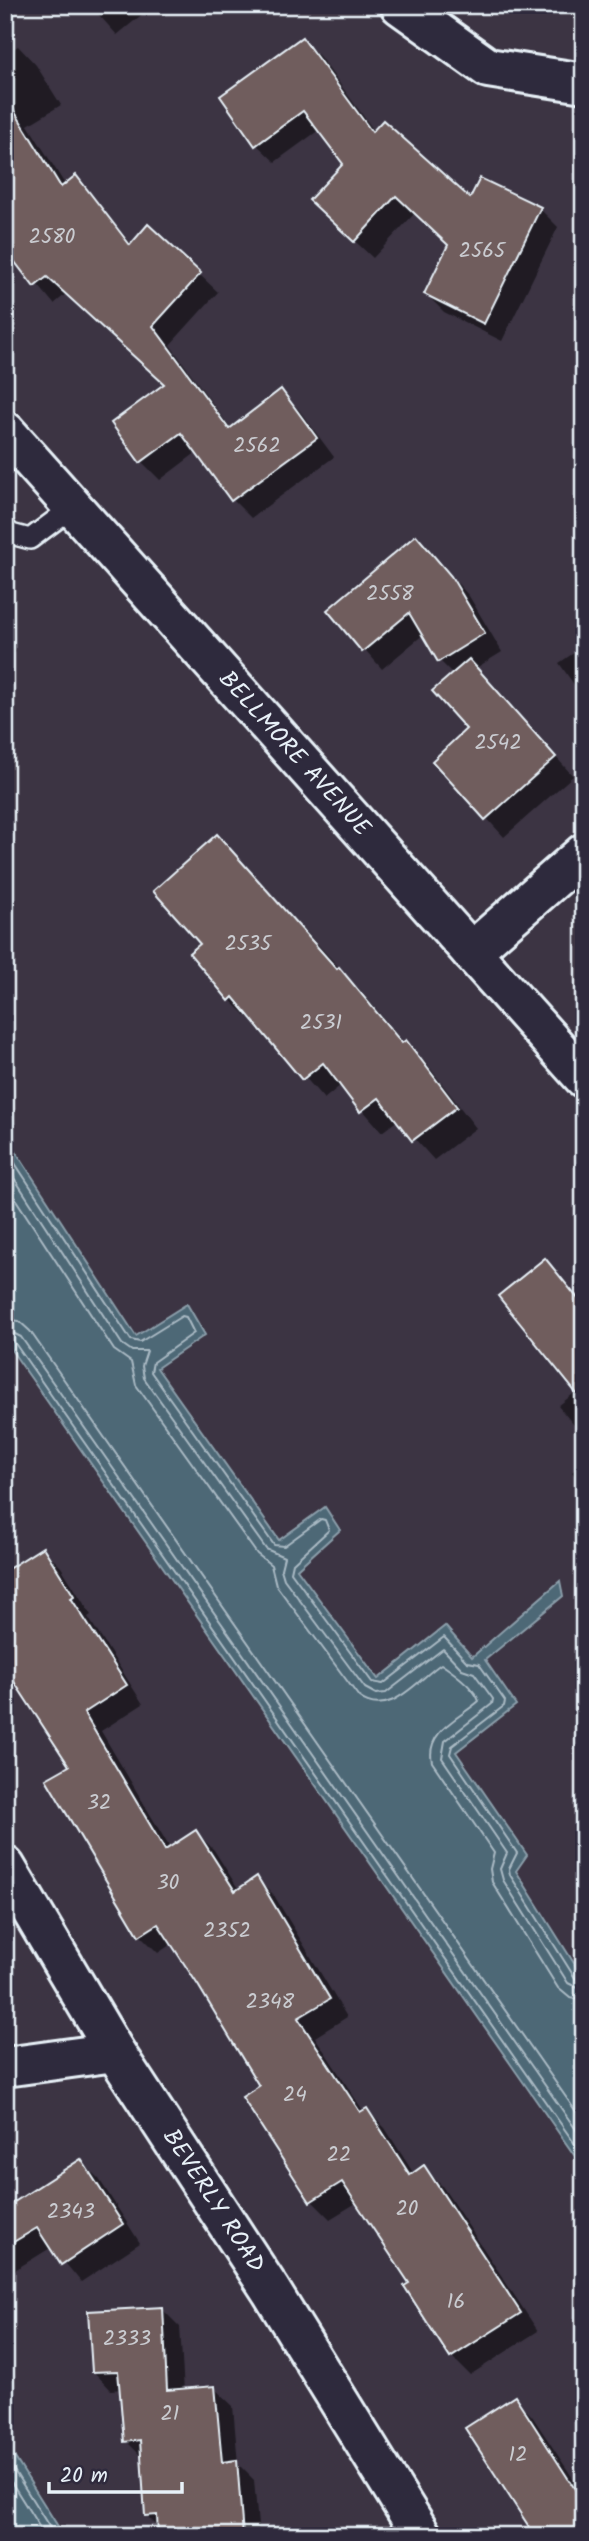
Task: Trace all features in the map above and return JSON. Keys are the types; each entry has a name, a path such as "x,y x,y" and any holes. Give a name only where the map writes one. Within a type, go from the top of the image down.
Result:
{"street":[{"path":"400,5 488,68 584,83"},
{"name":"BELLMORE AVENUE","path":"8,441 73,507 584,1078"},
{"path":"471,952 584,853"},
{"name":"BEVERLY ROAD","path":"5,1866 116,2053 271,2291 422,2536"},
{"path":"5,2067 116,2053"}],"lane":[{"path":"5,528 11,534 30,539 73,507"}],"water":[{"path":"5,1135 136,1336 187,1304 205,1335 157,1368 279,1540 325,1507 340,1530 297,1569 378,1679 445,1626 472,1657 560,1581 563,1596 485,1660 516,1705 456,1752 527,1855 516,1871 584,1979 584,2169 5,1341"},
{"path":"5,2442 64,2536 5,2536"}],"building":[{"path":"302,37 372,132 383,120 470,198 480,178 541,207 484,324 424,294 448,245 396,196 354,242 309,200 343,164 303,111 255,146 220,96"},
{"path":"5,96 61,187 76,175 130,245 148,224 201,273 153,326 229,429 281,389 317,438 231,501 181,433 140,463 111,423 164,384 47,277 34,287 5,249"},
{"path":"416,535 451,576 485,633 438,662 409,613 362,652 327,610"},
{"path":"469,659 556,757 485,820 432,761 466,729 432,691"},
{"path":"217,834 337,969 339,967 402,1043 406,1040 457,1107 412,1141 379,1098 360,1112 323,1063 302,1080 233,997 229,1001 189,953 200,944 153,891"},
{"path":"545,1258 584,1306 584,1403 498,1296"},
{"path":"43,1547 74,1596 71,1598 127,1685 84,1713 165,1850 196,1830 235,1891 257,1876 330,1999 298,2018 360,2112 367,2108 410,2175 424,2165 521,2313 450,2358 404,2286 409,2283 342,2182 310,2202 242,2097 259,2086 198,1985 158,1924 139,1936 46,1779 69,1766 5,1668 5,1571"},
{"path":"81,2159 123,2224 61,2265 37,2228 5,2247 5,2208"},
{"path":"163,2307 167,2390 215,2386 222,2462 237,2460 243,2536 158,2536 157,2515 145,2516 140,2440 124,2442 118,2371 92,2372 88,2311"},
{"path":"515,2396 584,2503 584,2536 535,2536 465,2428"}]}
